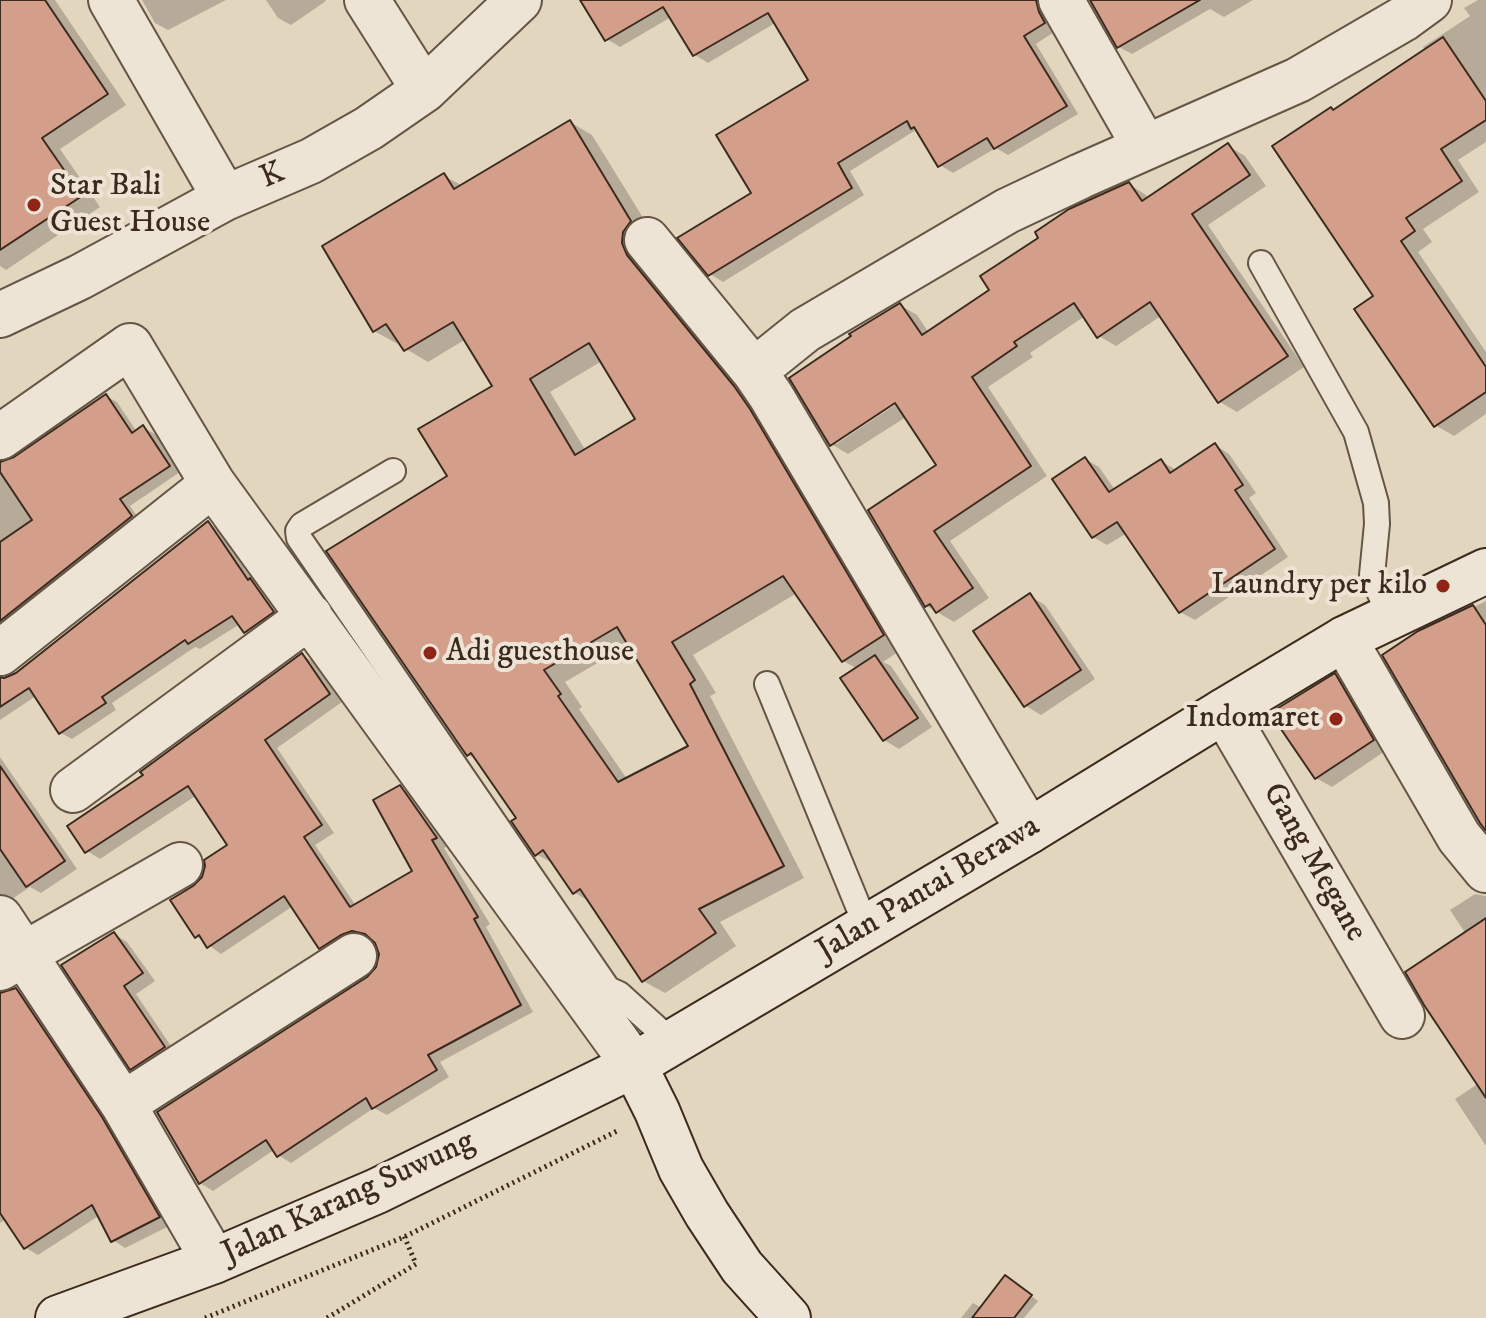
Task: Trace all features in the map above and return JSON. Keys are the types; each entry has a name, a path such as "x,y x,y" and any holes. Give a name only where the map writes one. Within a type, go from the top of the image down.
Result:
{"street":[{"path":"111,0 225,198"},
{"path":"367,0 424,90"},
{"name":"K","path":"0,315 80,277 225,198 311,161 369,128 424,90 519,0"},
{"path":"1061,0 1145,147"},
{"path":"754,371 805,330 1007,211 1298,80 1403,19 1429,0"},
{"path":"647,240 754,371 1029,831"},
{"path":"0,437 130,346 213,484 634,1065 681,1169 707,1214 742,1267 788,1318"},
{"path":"0,653 213,484"},
{"name":"Jalan Pantai Berawa","path":"634,1065 1029,831 1344,639 1486,571"},
{"path":"73,790 310,616"},
{"path":"1344,639 1459,837 1486,870"},
{"name":"Gang Megane","path":"1224,711 1402,1016"},
{"path":"12,962 180,865"},
{"path":"0,918 12,962 123,1104 214,1261"},
{"path":"123,1104 354,956"},
{"name":"Jalan Karang Suwung","path":"58,1318 214,1261 377,1191 634,1065"}],"lane":[{"path":"1261,263 1356,432 1376,503 1372,575 1390,617"},
{"path":"393,471 302,525 298,531 299,538 608,989 619,994 672,1042"},
{"path":"767,684 867,928"}],"path":[{"path":"205,1318 404,1237 657,1111"},
{"path":"327,1318 416,1264 377,1191"}],"building":[{"path":"0,0 45,0 108,94 42,138 82,196 0,250"},
{"path":"580,0 1036,0 1045,23 1024,36 1067,106 994,149 987,138 938,167 914,127 911,129 907,121 838,163 852,188 708,276 677,238 751,193 716,135 808,80 768,13 693,56 663,7 605,41"},
{"path":"1090,0 1200,0 1117,48"},
{"path":"1443,37 1486,101 1486,120 1441,149 1462,181 1406,218 1415,231 1401,241 1486,367 1486,392 1434,427 1354,309 1373,296 1272,146 1331,107 1333,110"},
{"path":"570,120 631,221 623,232 622,243 627,255 750,409 884,635 842,662 783,576 672,642 695,680 690,684 784,866 699,909 716,933 642,982 580,889 573,894 543,850 535,856 511,821 516,818 471,753 467,756 326,551 447,476 418,429 492,386 453,322 404,351 386,324 373,332 322,246 444,173 454,189","holes":["589,343 635,419 575,455 530,379","617,627 688,746 618,782 558,696 561,694 544,670"]},
{"path":"1228,143 1250,175 1192,214 1288,356 1218,403 1150,302 1097,338 1074,303 1014,342 1017,346 972,377 1031,466 934,531 973,588 936,613 930,604 925,607 868,510 936,465 895,403 830,446 789,378 851,336 849,334 900,303 922,335 989,290 980,276 1038,238 1035,232 1069,209 1129,182 1142,201"},
{"path":"106,394 132,433 143,425 170,466 120,499 132,516 0,621 0,542 32,520 0,472 0,462 14,457"},
{"path":"1215,443 1243,485 1235,490 1275,549 1179,613 1117,522 1092,538 1052,479 1085,457 1109,492 1161,459 1170,473"},
{"path":"208,521 274,612 244,633 232,616 188,644 185,640 102,697 106,703 59,734 29,688 0,707 0,677 16,673"},
{"path":"1030,593 1081,670 1024,707 973,631"},
{"path":"1473,605 1486,625 1486,831 1382,655 1418,631"},
{"path":"302,653 330,694 265,740 322,825 304,837 350,907 412,871 373,800 400,785 437,838 432,840 478,917 474,919 521,1005 428,1055 437,1070 372,1109 366,1098 277,1157 266,1140 199,1184 157,1112 367,977 376,967 379,954 375,943 365,934 352,931 319,949 284,896 207,948 199,935 195,938 170,900 193,886 202,877 204,860 227,845 188,786 85,853 67,826 143,775 140,772"},
{"path":"875,655 918,718 883,741 840,678"},
{"path":"1335,673 1374,740 1315,779 1270,713"},
{"path":"0,766 65,861 26,887 0,849"},
{"path":"1486,918 1486,1098 1405,972"},
{"path":"114,932 143,973 124,986 165,1047 130,1070 61,965"},
{"path":"16,988 102,1117 160,1217 111,1242 92,1205 24,1249 0,1213 0,993"},
{"path":"1005,1275 1032,1295 1014,1318 972,1318"}],"place":[{"name":"Star Bali Guest House","path":"34,205"},
{"name":"Laundry per kilo","path":"1443,586"},
{"name":"Adi guesthouse","path":"430,653"},
{"name":"Indomaret","path":"1336,719"}]}
